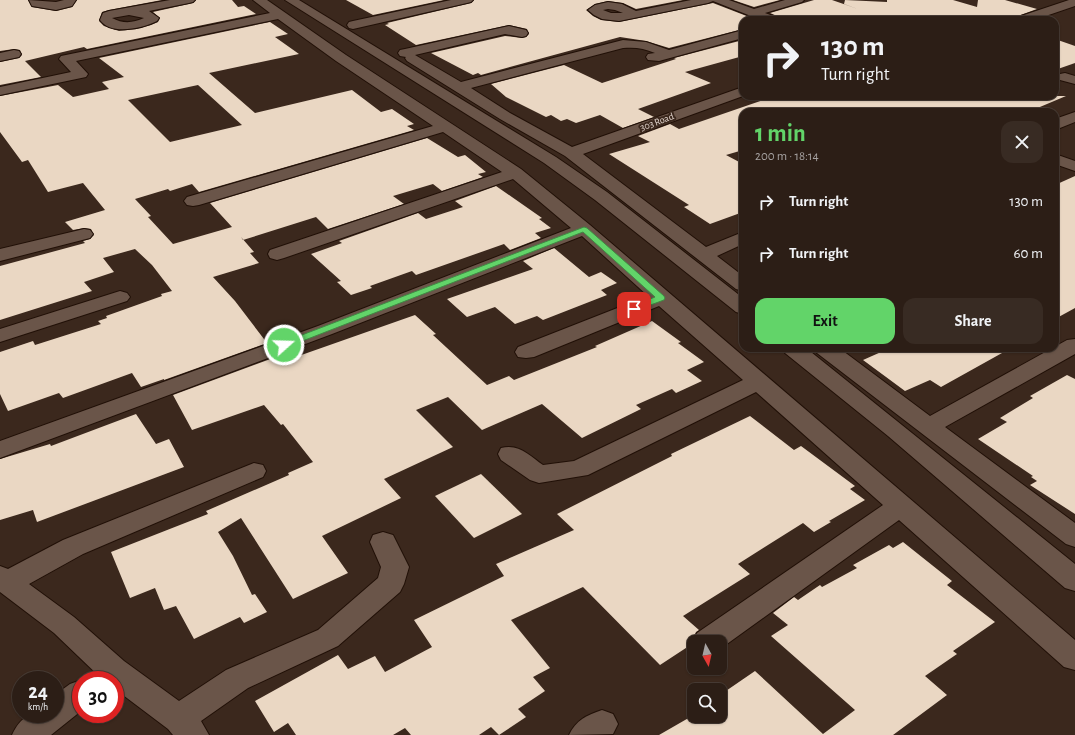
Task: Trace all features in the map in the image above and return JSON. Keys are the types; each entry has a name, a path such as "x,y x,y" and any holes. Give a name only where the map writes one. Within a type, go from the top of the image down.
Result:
{"street":[{"path":"35,0 36,4 51,6 68,4 70,0"},
{"path":"125,12 189,0"},
{"path":"259,0 286,8 550,160 601,196 739,305"},
{"path":"318,0 353,25 405,53 504,116 571,153 739,282"},
{"path":"353,25 467,0"},
{"path":"629,16 708,0"},
{"path":"718,0 762,16"},
{"path":"754,13 798,0"},
{"path":"1034,16 1075,2"},
{"path":"0,91 81,74 66,60 286,8"},
{"path":"286,8 342,58 515,173 584,229 661,298 759,381 1075,658"},
{"path":"405,53 497,33"},
{"path":"460,87 633,43 642,44 660,50 667,55 739,35"},
{"path":"0,56 14,54"},
{"name":"303 Road","path":"571,153 739,92"},
{"path":"1059,123 1075,116"},
{"path":"194,200 445,126"},
{"path":"277,254 515,173"},
{"path":"0,450 325,330 584,229"},
{"path":"0,255 84,234"},
{"path":"704,255 739,239"},
{"path":"0,336 120,297"},
{"path":"526,352 661,298"},
{"path":"929,426 1075,345"},
{"path":"798,352 896,430 1075,580"},
{"path":"830,352 1075,537"},
{"path":"510,454 539,474 579,469 759,381"},
{"path":"103,671 64,625 4,580 73,547 254,471"},
{"path":"718,635 900,506"},
{"path":"124,687 186,727 237,679 328,638 390,584 395,566 383,542"},
{"path":"28,735 42,723"}],"building":[{"path":"0,0 28,0 32,7 56,11 72,7 77,0 162,0 102,12 99,21 104,26 119,31 151,25 158,22 160,18 153,12 193,3 196,0 232,0 238,7 244,6 256,14 87,49 84,47 25,61 41,77 0,85 0,62 19,58 22,55 20,50 14,49 0,51"},
{"path":"346,0 444,0 373,15"},
{"path":"474,0 683,0 636,9 623,3 608,1 595,4 586,10 601,20 619,22 713,3 747,16 739,16 739,30 669,48 646,41 620,37 481,75 478,73 473,75 431,53 505,36 526,37 529,34 527,29 509,25 416,45 385,25 389,24 387,23 471,3"},
{"path":"733,0 780,0 754,7"},
{"path":"814,0 832,0 858,9 844,4 845,0 887,2 887,0 953,0 977,7 978,0 1005,0 1037,9 1018,16 777,16 770,13"},
{"path":"270,22 288,34 275,37 299,54 209,73 255,113 352,90 381,112 392,109 414,124 407,126 414,130 199,192 192,184 170,191 168,189 135,199 151,216 148,217 173,244 232,227 210,203 427,138 458,157 465,155 486,172 478,174 483,177 442,191 433,184 393,196 404,204 328,229 316,217 243,240 254,252 250,253 259,263 213,277 235,301 267,343 141,387 132,373 63,398 59,393 8,411 0,394 0,352 33,341 35,345 101,324 98,321 107,318 106,316 172,291 152,265 135,249 103,258 114,272 84,282 92,291 0,320 0,266 85,243 83,241 90,239 94,235 91,229 84,228 73,230 65,222 105,210 83,183 48,192 28,160 22,162 0,132 0,96 58,85 73,97 109,89 102,82 124,77 99,58","holes":["198,85 242,125 170,142 128,100"]},
{"path":"1059,40 1075,46 1075,63 1059,69"},
{"path":"739,41 739,57 685,72 711,83 638,109 654,117 623,128 600,115 576,123 567,119 561,121 551,115 546,117 506,97 491,84 564,65 602,83 676,59 674,58"},
{"path":"1059,96 1066,96 1059,99"},
{"path":"763,100 1056,100 1038,108 740,108"},
{"path":"739,108 739,151 726,155 739,162 739,213 710,224 684,207 689,205 609,154 650,142 638,136 670,124 679,129"},
{"path":"1075,176 1075,308 1059,317 1059,183"},
{"path":"496,186 542,218 539,219 551,228 535,233 541,238 510,250 504,244 416,275 412,271 370,286 372,288 351,295 337,282 341,281 311,254 342,243 339,241 418,213 426,219 463,207 455,201"},
{"path":"554,248 589,277 601,272 617,283 601,290 607,295 543,320 537,316 515,324 495,307 467,317 447,299 533,269 523,261"},
{"path":"415,315 436,334 433,335 487,385 509,376 514,380 597,347 595,346 652,321 681,342 678,343 704,362 687,370 702,381 676,393 672,389 636,405 641,409 582,438 542,404 482,430 448,397 416,410 453,447 384,479 401,498 322,536 348,573 293,599 241,518 218,532 233,556 252,595 255,594 267,612 244,623 240,617 194,639 176,606 164,610 155,588 130,598 111,552 208,514 206,511 289,475 288,473 313,462 283,424 281,425 264,405 192,430 173,395 284,354 290,359"},
{"path":"881,352 1004,352 941,387 930,380 905,391 863,360"},
{"path":"1067,375 1075,379 1075,514 1030,485 1037,481 1031,477 1033,476 978,439 1007,422 1000,418 1033,398 1030,396"},
{"path":"136,414 156,444 169,439 184,467 37,522 33,510 0,520 0,459 50,444 51,446"},
{"path":"750,416 794,450 801,446 855,486 850,489 865,500 829,521 831,522 814,532 803,523 738,564 750,574 683,616 699,630 695,635 687,635 687,647 660,665 583,587 511,620 550,668 533,677 545,691 518,709 526,717 499,735 491,727 479,735 411,735 405,728 393,735 296,735 288,723 274,732 255,701 338,655 348,669 375,656 385,672 432,647 414,620 504,576 496,564 574,530 557,514 672,456 671,454"},
{"path":"481,474 522,514 474,538 435,496"},
{"path":"903,542 952,581 947,585 995,622 953,651 957,654 925,676 947,695 893,735 659,735 687,719 687,723 727,723 727,690 755,671 823,734 855,710 771,636 788,625 773,613 794,597 798,600 820,585 822,587 857,568 853,565 889,545 893,548"}],"route":[{"path":"284,345 584,229 661,298 634,309"}]}
